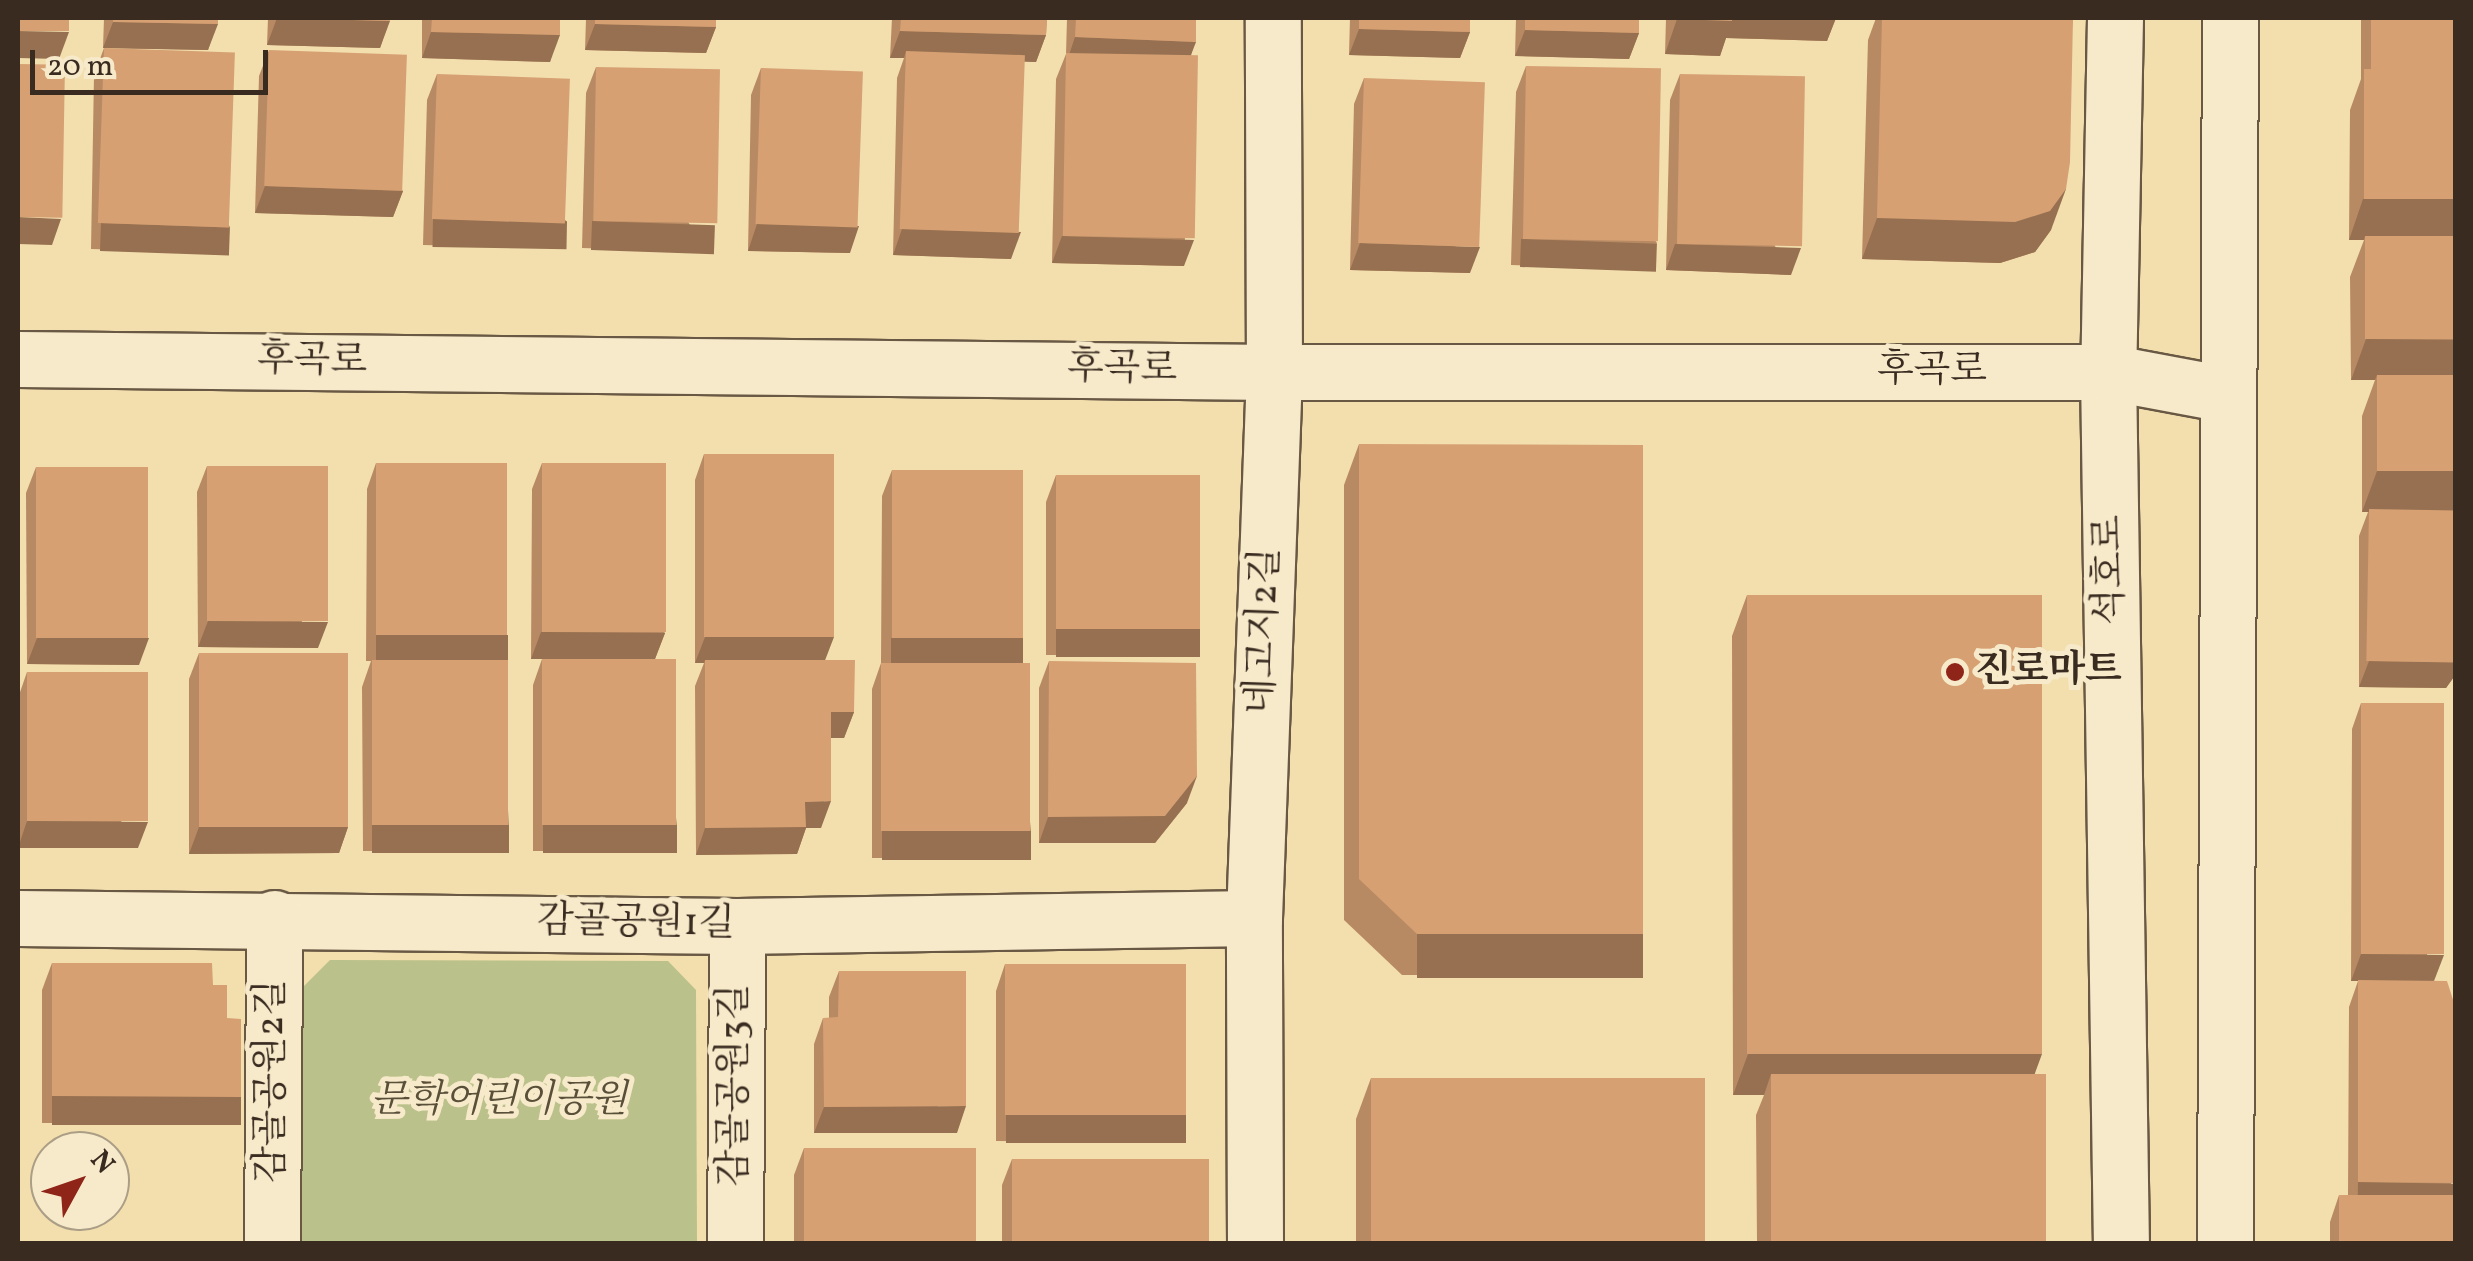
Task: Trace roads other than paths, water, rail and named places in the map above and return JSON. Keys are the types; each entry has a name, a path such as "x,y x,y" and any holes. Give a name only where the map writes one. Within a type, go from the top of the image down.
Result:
{"street":[{"name":"네고지2길","path":"1255,1244 1254,918 1274,372 1274,18"},
{"name":"석호로","path":"2116,18 2108,372 2121,1244"},
{"path":"2226,1244 2225,394 2230,18"},
{"name":"후곡로","path":"18,359 1274,372 2108,372 2225,394"},
{"name":"감골공원1길","path":"18,918 737,926 1254,918"},
{"name":"감골공원2길","path":"272,1244 274,918"},
{"name":"감골공원3길","path":"735,1244 737,926"}],"place":[{"name":"진로마트","path":"1955,672"}],"park label":[{"name":"문학어린이공원","path":"499,1102"}]}
